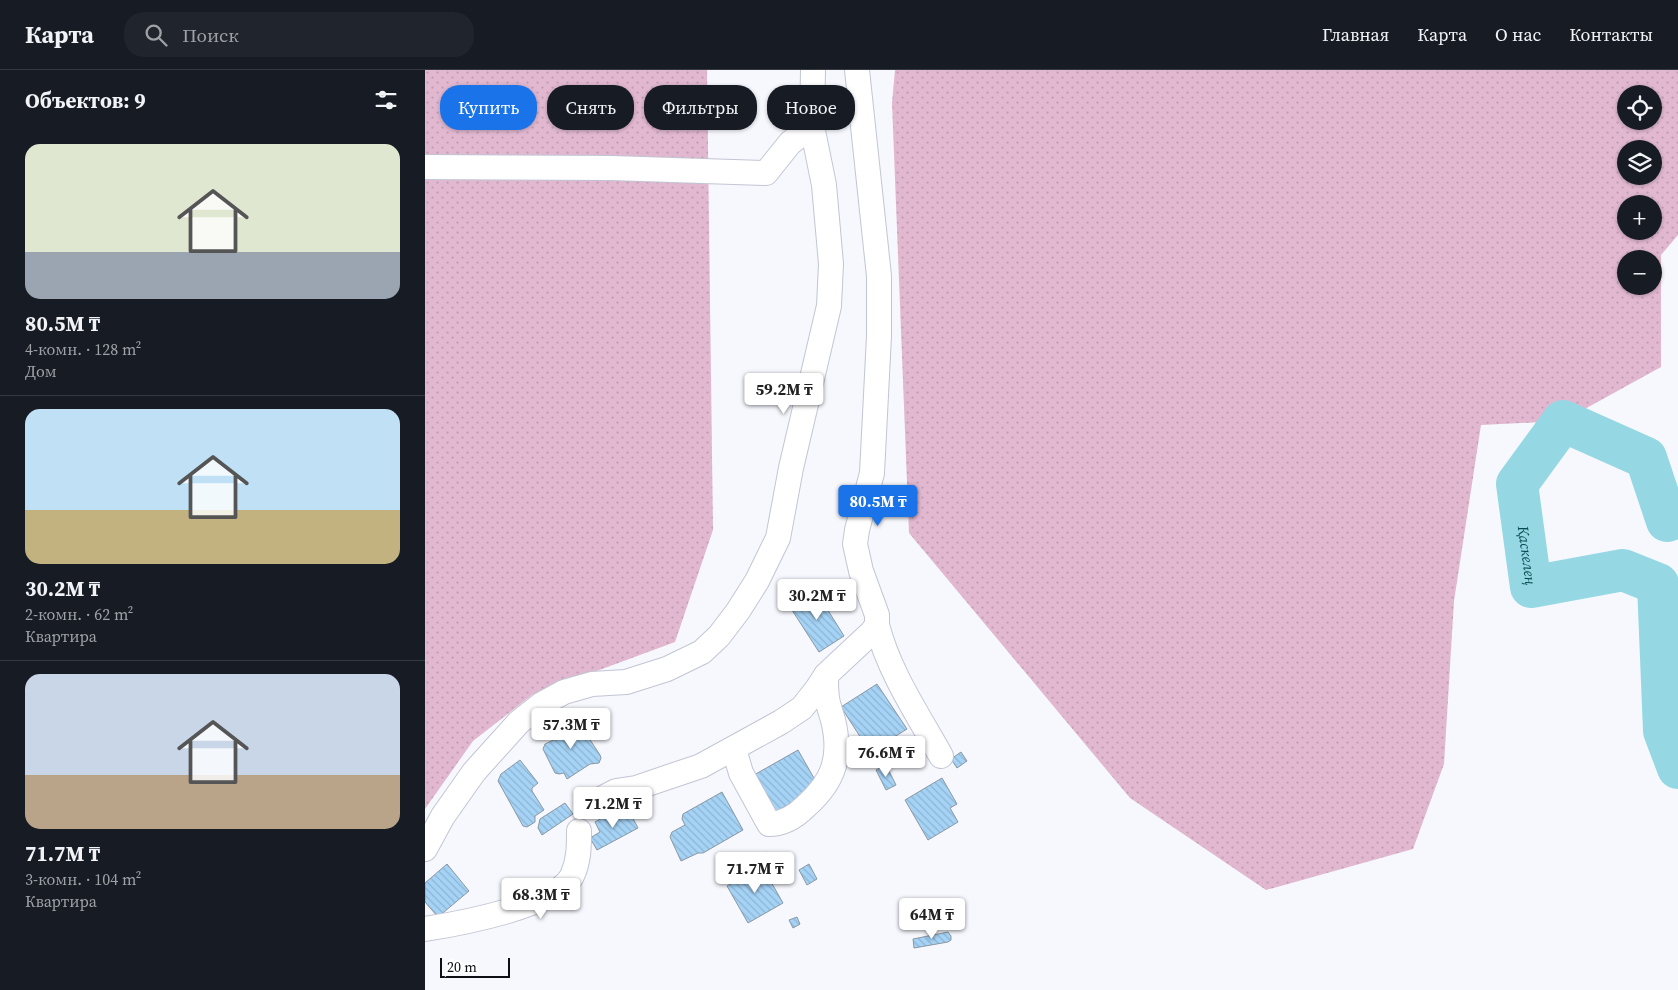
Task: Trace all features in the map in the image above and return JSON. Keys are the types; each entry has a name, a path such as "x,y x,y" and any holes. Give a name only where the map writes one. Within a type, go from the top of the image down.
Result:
{"street":[{"path":"813,70 813,85"},
{"path":"857,70 879,276 879,336 872,474 855,544 861,571 877,615 877,625 883,649 896,677 941,756"},
{"path":"425,167 592,168 766,173 790,144 807,130"},
{"path":"425,849 443,816 474,772 519,722 542,704 564,692 581,686 626,682 667,670 701,652 719,636 757,581 777,538 791,468 829,306 831,264 824,185 813,130"},
{"path":"597,801 615,791 636,788 701,766 781,722 802,708 826,674 877,625"},
{"path":"734,749 741,773 769,824 778,824 798,814 826,786 834,769 837,750 834,722 827,698 826,674"},
{"path":"425,929 470,922 491,916 530,904 558,890 571,878 579,854 579,831"}],"shaded area":[{"path":"425,70 707,70 707,85 644,85 644,130 708,130 713,530 675,642 532,695 473,741 425,809"},
{"path":"895,70 1678,70 1678,235 1662,254 1662,250 1617,250 1617,295 1661,295 1661,367 1563,421 1481,425 1454,601 1444,764 1413,849 1266,890 1130,798 909,533 892,103"}],"building":[{"path":"816,591 844,636 819,652 790,607"},
{"path":"877,684 907,729 870,752 841,707"},
{"path":"575,717 601,758 599,763 590,764 567,779 564,773 555,773 543,749 545,744 560,737 558,733 560,727"},
{"path":"798,750 819,787 775,812 754,775"},
{"path":"961,752 967,761 957,768 951,759"},
{"path":"520,760 538,783 532,788 532,791 544,810 535,816 535,822 527,827 523,826 498,781 501,774"},
{"path":"886,765 896,785 886,790 876,770"},
{"path":"942,778 957,804 950,808 958,822 928,840 905,800"},
{"path":"722,792 743,830 703,853 698,853 681,861 670,837 672,832 685,825 682,819 683,814"},
{"path":"565,803 573,814 542,835 538,828 540,819"},
{"path":"629,811 638,828 597,850 590,838 600,832 595,822 613,812 616,818"},
{"path":"767,852 772,862 765,866 760,856"},
{"path":"447,864 469,891 438,917 425,902 425,883"},
{"path":"809,864 817,879 807,885 799,870"},
{"path":"762,866 783,903 748,923 727,886"},
{"path":"797,917 800,924 793,928 789,920"},
{"path":"948,932 951,940 948,942 914,948 913,939"}],"waterway":[{"name":"Қаскелең","path":"1678,517 1667,521 1646,458 1563,421 1517,484 1531,587 1623,570 1658,584 1664,731 1678,768"}]}
